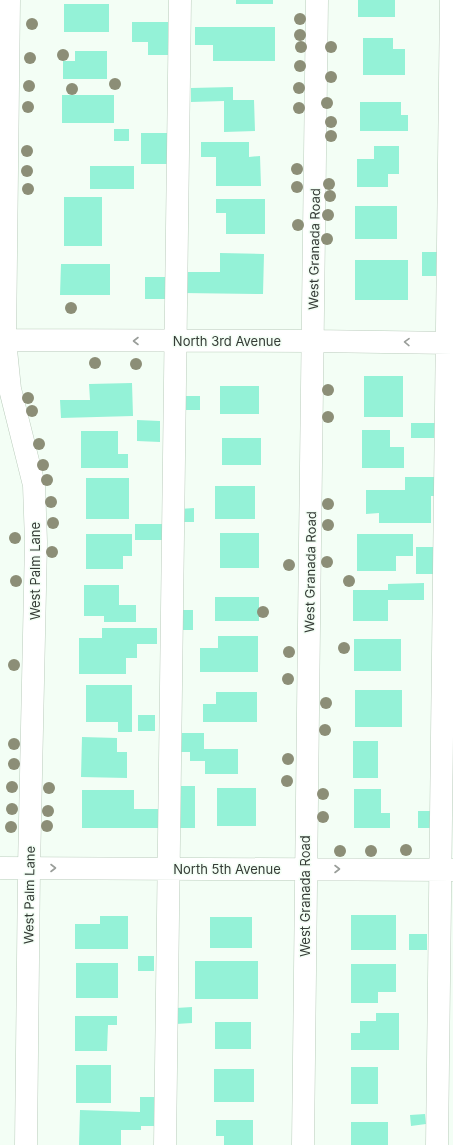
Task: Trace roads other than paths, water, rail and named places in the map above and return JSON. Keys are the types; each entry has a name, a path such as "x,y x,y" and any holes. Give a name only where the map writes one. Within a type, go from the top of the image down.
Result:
{"street":[{"name":"West Palm Lane","path":"9,0 3,340 10,389 34,485 36,535 29,868 26,1145"},
{"path":"164,1145 180,0"},
{"name":"West Granada Road","path":"303,1145 317,0"},
{"path":"438,1145 447,870 451,0"},
{"name":"North 3rd Avenue","path":"3,340 449,343"},
{"name":"North 5th Avenue","path":"0,868 447,870"}]}
